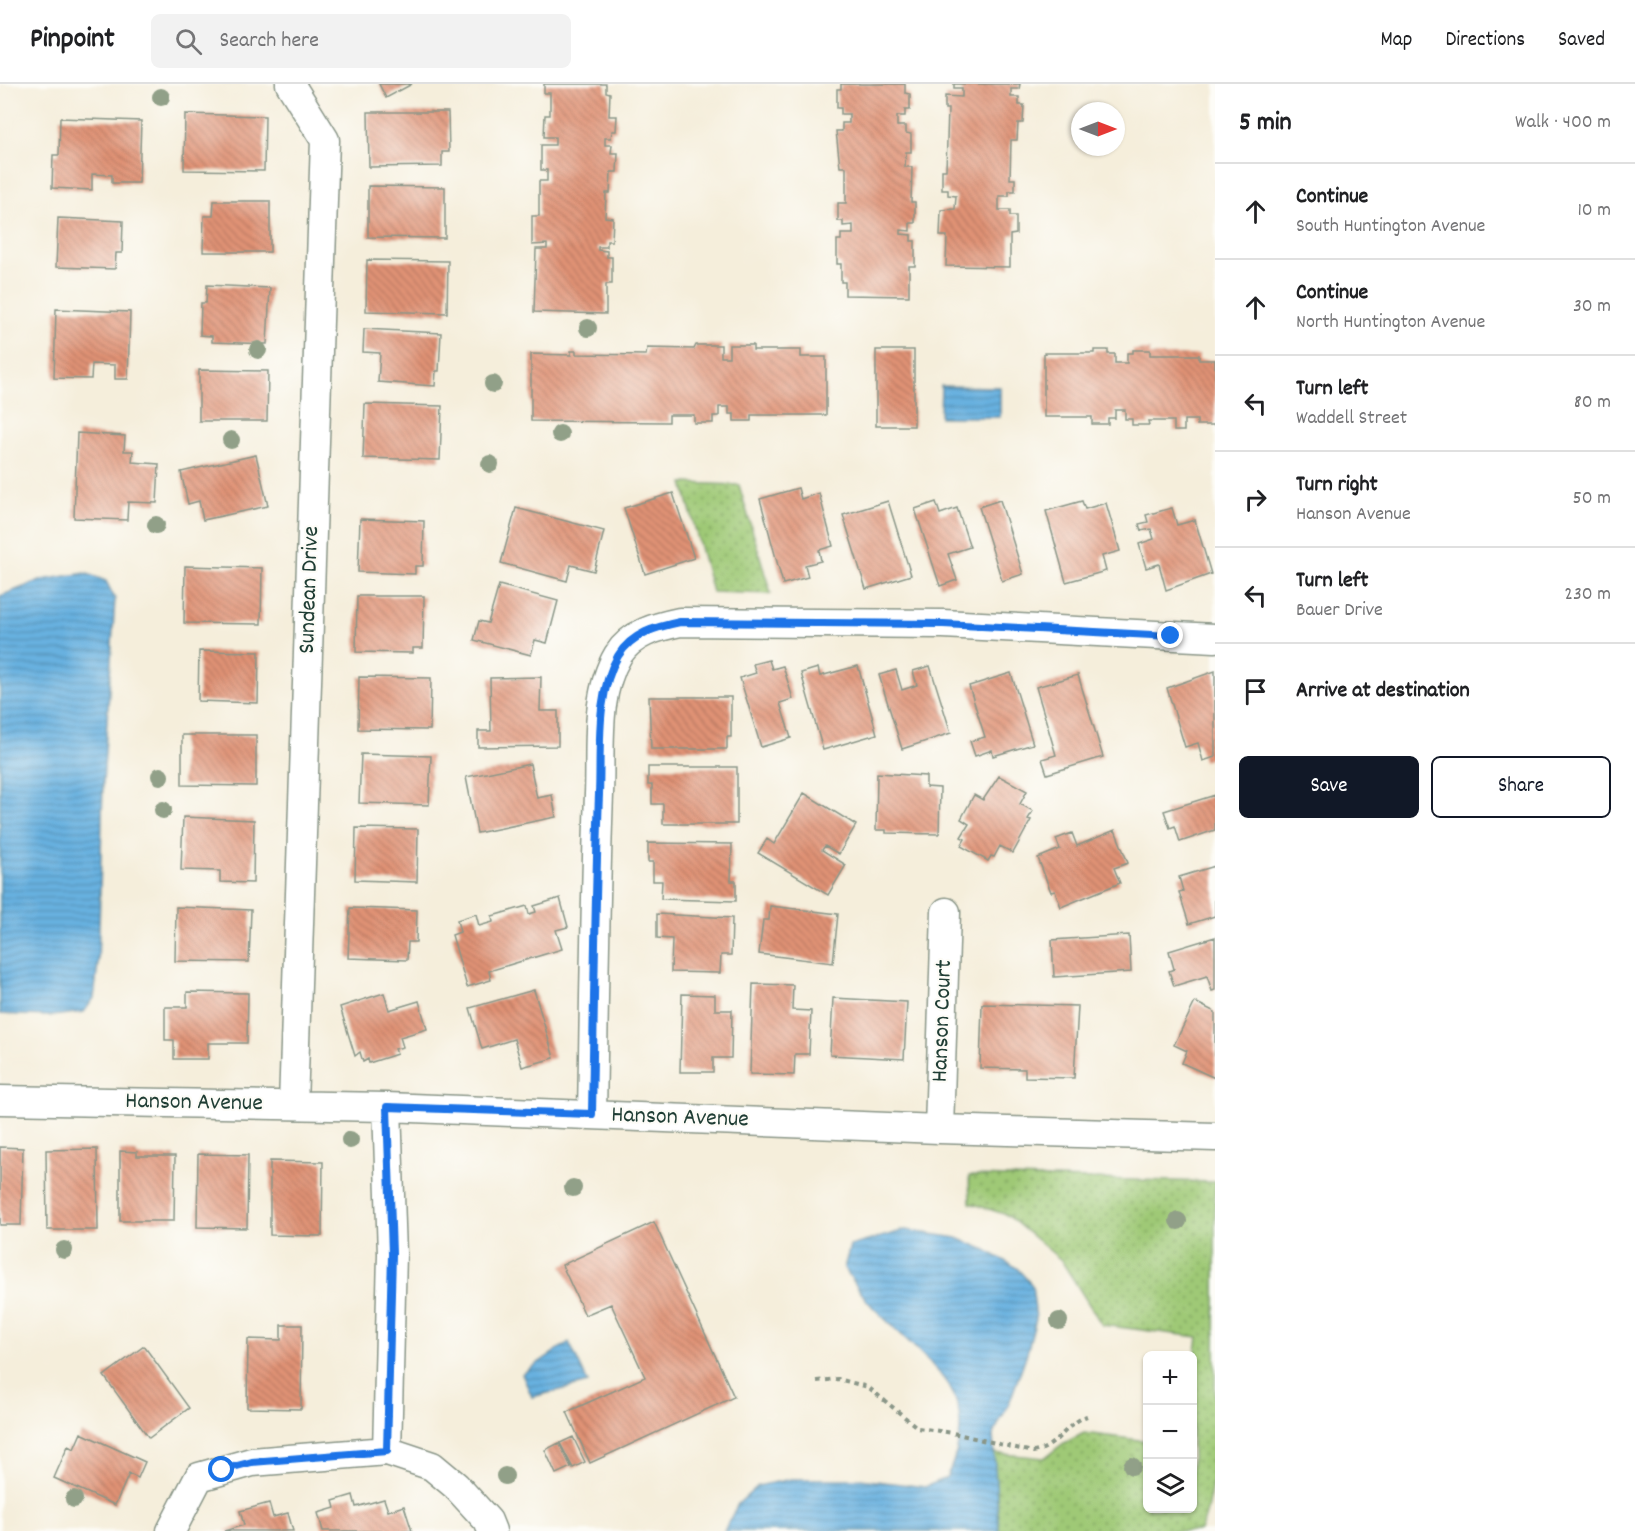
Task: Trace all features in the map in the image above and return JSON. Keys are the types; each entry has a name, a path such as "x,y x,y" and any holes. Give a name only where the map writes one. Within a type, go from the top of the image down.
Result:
{"lane":[{"name":"Sundean Drive","path":"290,84 325,140 293,1105"},
{"path":"592,1114 596,871 604,692 619,654 630,640 644,632 680,622 949,624 1215,638"},
{"name":"Hanson Court","path":"939,1130 946,912"},
{"name":"Hanson Avenue","path":"0,1100 387,1107 939,1130 1215,1137"},
{"path":"387,1107 392,1254 387,1451"},
{"path":"171,1531 199,1477 252,1462 387,1451 432,1466 456,1485 488,1521 492,1531"}],"path":[{"path":"817,1381 838,1379 868,1387 918,1428 953,1433 1033,1452 1045,1450 1076,1420 1087,1416"}],"green space":[{"path":"683,483 739,485 771,594 712,592"},
{"path":"969,1176 1215,1182 1215,1470 1206,1515 1200,1531 999,1531 994,1453 1044,1458 1064,1443 1084,1433 1143,1440 1143,1513 1197,1513 1196,1351 1198,1337 1102,1325 1061,1260 1007,1215 970,1203"}],"water":[{"path":"941,386 1000,387 1000,417 940,417"},
{"path":"85,573 106,581 115,599 103,783 98,964 94,998 84,1012 51,1016 0,1014 0,596 42,580"},
{"path":"905,1230 957,1238 984,1249 1017,1268 1032,1285 1036,1319 1010,1401 993,1435 999,1531 724,1531 738,1504 758,1486 791,1479 860,1479 925,1487 946,1478 959,1439 960,1418 955,1398 929,1362 871,1305 844,1268 850,1246"},
{"path":"569,1342 588,1383 532,1397 522,1374"}],"building":[{"path":"379,84 412,84 386,98"},
{"path":"544,84 606,84 606,92 610,93 609,116 617,116 616,131 612,131 611,138 605,138 605,145 612,145 611,153 618,153 617,172 611,172 610,193 606,193 605,217 613,218 612,241 607,241 607,247 598,247 598,250 607,251 607,257 612,257 612,284 606,284 606,314 534,312 536,249 547,249 547,244 532,245 532,216 539,216 539,181 547,181 547,170 541,170 541,145 555,145 555,137 544,137 545,115 550,115 550,93 544,93"},
{"path":"841,84 905,84 905,93 910,94 910,110 905,110 905,116 897,116 897,126 906,126 906,133 911,134 911,152 906,152 905,167 912,167 911,202 915,202 915,223 910,223 910,231 901,230 901,234 911,235 911,241 915,241 915,266 909,266 909,296 845,295 845,282 841,282 841,264 837,264 837,240 841,240 841,234 853,234 853,225 843,226 843,221 838,221 838,203 846,203 846,167 840,167 836,131 842,131 842,123 849,123 849,114 841,114 841,108 837,108 837,89 841,89"},
{"path":"954,84 1020,84 1019,89 1011,89 1011,97 1019,97 1019,105 1024,105 1023,123 1018,123 1017,140 1011,140 1010,179 1015,179 1015,191 1009,191 1009,196 999,196 999,210 1010,210 1010,216 1016,216 1016,234 1010,235 1010,267 946,266 947,236 940,236 941,210 955,209 956,196 948,195 948,190 942,190 942,170 946,170 948,109 945,109 945,96 962,97 962,88 954,88"},
{"path":"368,112 448,112 449,152 442,152 442,166 369,167"},
{"path":"185,114 265,116 264,171 184,170"},
{"path":"60,118 141,121 139,183 112,183 112,175 92,174 92,190 52,188 53,155 59,155"},
{"path":"368,186 445,187 445,238 368,237"},
{"path":"214,201 270,201 270,252 203,252 204,216 213,216"},
{"path":"58,218 123,221 122,253 116,253 115,269 56,267"},
{"path":"367,260 448,261 447,313 366,311"},
{"path":"207,285 270,288 267,344 212,342 212,336 200,335 201,303 206,303"},
{"path":"56,309 130,312 128,379 115,379 115,365 92,364 91,379 54,378"},
{"path":"364,329 441,333 439,371 436,371 435,386 378,382 380,353 363,352"},
{"path":"696,345 721,345 721,357 729,357 729,345 753,345 753,350 801,350 801,357 826,357 826,415 751,415 751,421 734,421 734,414 729,414 729,407 719,407 719,416 713,416 713,423 694,423 694,415 669,415 669,422 531,421 531,354 571,355 571,351 576,351 576,354 646,355 647,348 694,349"},
{"path":"876,350 914,350 914,426 876,426"},
{"path":"1094,350 1108,350 1108,354 1115,354 1115,363 1127,363 1127,353 1133,353 1133,350 1150,350 1150,355 1199,355 1199,360 1215,360 1215,425 1197,425 1197,420 1184,420 1184,431 1174,431 1174,421 1148,421 1149,425 1132,425 1132,419 1125,419 1125,410 1115,410 1115,418 1108,418 1108,424 1092,424 1092,417 1044,417 1044,353 1094,353"},
{"path":"199,370 268,371 267,421 199,421"},
{"path":"365,404 442,406 440,460 363,458"},
{"path":"77,433 125,436 124,451 133,451 132,462 159,464 157,503 128,502 127,520 74,518"},
{"path":"256,455 268,506 203,520 199,501 188,504 181,472"},
{"path":"798,488 801,499 819,493 833,546 819,550 821,561 805,565 808,577 783,584 760,499"},
{"path":"673,493 694,558 645,574 624,508"},
{"path":"1000,500 1023,574 1002,581 979,507"},
{"path":"888,501 911,575 866,589 843,515"},
{"path":"1082,501 1085,509 1106,503 1120,551 1102,556 1106,571 1066,582 1046,511"},
{"path":"936,502 940,514 957,508 970,547 948,554 957,580 940,586 915,509"},
{"path":"516,508 604,531 594,571 571,565 567,581 501,563"},
{"path":"1172,508 1177,525 1195,520 1211,574 1166,590 1159,564 1146,568 1139,544 1154,539 1151,529 1141,531 1139,524 1148,522 1146,515"},
{"path":"360,519 424,521 423,566 415,566 415,574 358,572"},
{"path":"185,566 262,568 261,624 184,623"},
{"path":"499,585 558,601 547,643 535,640 531,655 474,640 479,621 488,623"},
{"path":"357,596 424,596 423,648 413,648 413,653 356,652"},
{"path":"199,651 259,652 258,703 198,701"},
{"path":"769,660 772,669 783,666 793,699 780,703 791,738 761,747 740,678 756,673 753,664"},
{"path":"858,666 877,734 823,750 801,673 818,668 820,676"},
{"path":"930,666 951,733 902,749 879,675 896,670 902,690 917,685 913,671"},
{"path":"1215,671 1215,757 1203,761 1198,743 1185,747 1167,688"},
{"path":"1011,673 1033,744 993,756 992,750 975,756 970,741 985,737 969,686"},
{"path":"1078,675 1103,757 1047,774 1042,759 1056,755 1036,687"},
{"path":"359,677 431,678 430,730 358,729"},
{"path":"541,677 540,711 558,711 558,746 478,747 478,731 491,731 490,678"},
{"path":"649,697 731,697 731,737 727,737 727,749 651,749"},
{"path":"182,735 256,735 256,786 182,785"},
{"path":"361,754 431,756 429,805 359,803"},
{"path":"530,764 537,798 552,795 556,817 477,833 466,777"},
{"path":"648,767 737,767 737,824 663,824 663,804 652,804 652,785 648,785"},
{"path":"877,773 926,776 926,787 940,788 939,834 886,833 886,830 876,830"},
{"path":"999,776 1027,791 1020,804 1033,811 1028,819 1031,820 1013,853 1000,846 994,857 991,856 988,861 961,846 965,839 961,837 969,824 961,819 974,795 983,800"},
{"path":"804,793 856,825 839,854 825,846 822,850 846,865 828,895 758,853 767,839 774,844"},
{"path":"1215,795 1215,830 1180,842 1175,826 1170,828 1164,811"},
{"path":"183,817 254,820 253,883 220,882 220,871 181,870"},
{"path":"356,828 418,829 417,882 355,880"},
{"path":"1115,830 1128,863 1114,868 1120,883 1061,907 1055,891 1051,892 1038,858 1060,849 1056,839 1072,833 1077,846"},
{"path":"648,843 732,844 731,881 736,881 736,901 661,899 662,881 653,881 653,862 648,862"},
{"path":"1215,866 1215,916 1189,924 1179,892 1183,891 1179,877"},
{"path":"560,898 568,927 556,930 562,949 489,971 491,980 467,987 452,935 460,932 457,920 476,914 479,926 493,922 492,916 527,906 529,914 536,912 534,906"},
{"path":"770,906 838,914 833,963 759,954 763,920 769,920"},
{"path":"176,907 251,910 249,962 175,961"},
{"path":"350,908 417,910 416,942 408,942 407,960 348,958"},
{"path":"657,914 732,918 731,955 721,955 720,973 671,972 672,939 657,938"},
{"path":"1129,935 1131,972 1054,977 1052,940"},
{"path":"1215,937 1215,990 1212,991 1207,976 1174,986 1169,971 1174,969 1169,951"},
{"path":"753,984 793,985 792,1010 811,1011 809,1054 795,1054 794,1075 750,1074"},
{"path":"534,990 554,1058 522,1067 514,1039 482,1049 470,1008"},
{"path":"187,992 248,993 247,1043 208,1043 208,1059 174,1059 174,1040 165,1040 165,1007 187,1007"},
{"path":"384,993 389,1010 419,1001 427,1029 400,1037 403,1047 395,1049 397,1054 369,1063 368,1059 363,1062 360,1052 355,1056 340,1007"},
{"path":"682,994 715,995 715,1010 732,1010 731,1058 713,1058 713,1072 680,1072"},
{"path":"833,998 907,1002 904,1059 830,1055"},
{"path":"1195,1002 1215,1012 1215,1078 1182,1063 1187,1051 1174,1045"},
{"path":"982,1004 1078,1006 1074,1078 1025,1077 1025,1069 980,1068"},
{"path":"0,1147 23,1148 21,1225 0,1225"},
{"path":"97,1149 98,1230 47,1230 46,1150"},
{"path":"120,1151 137,1152 137,1156 175,1156 174,1221 120,1221"},
{"path":"198,1154 248,1155 247,1228 197,1227"},
{"path":"270,1161 323,1162 322,1236 270,1235"},
{"path":"654,1222 734,1397 590,1463 567,1412 645,1377 611,1304 585,1315 562,1265"},
{"path":"281,1325 302,1325 301,1409 247,1408 248,1339 281,1340"},
{"path":"144,1346 189,1408 149,1438 104,1376"},
{"path":"81,1433 145,1462 138,1478 129,1474 115,1505 54,1478 68,1446 74,1449"},
{"path":"573,1437 585,1462 573,1468 560,1443"},
{"path":"559,1443 571,1467 556,1474 545,1450"},
{"path":"353,1495 356,1507 384,1499 388,1511 404,1506 412,1531 323,1531 318,1513 335,1508 333,1501"},
{"path":"269,1503 273,1517 288,1513 293,1531 224,1531 244,1525 240,1511"}],"route":[{"path":"222,1470 252,1462 387,1451 392,1254 387,1107 592,1114 596,871 604,692 619,654 630,640 644,632 680,622 943,624 1171,636"}]}
